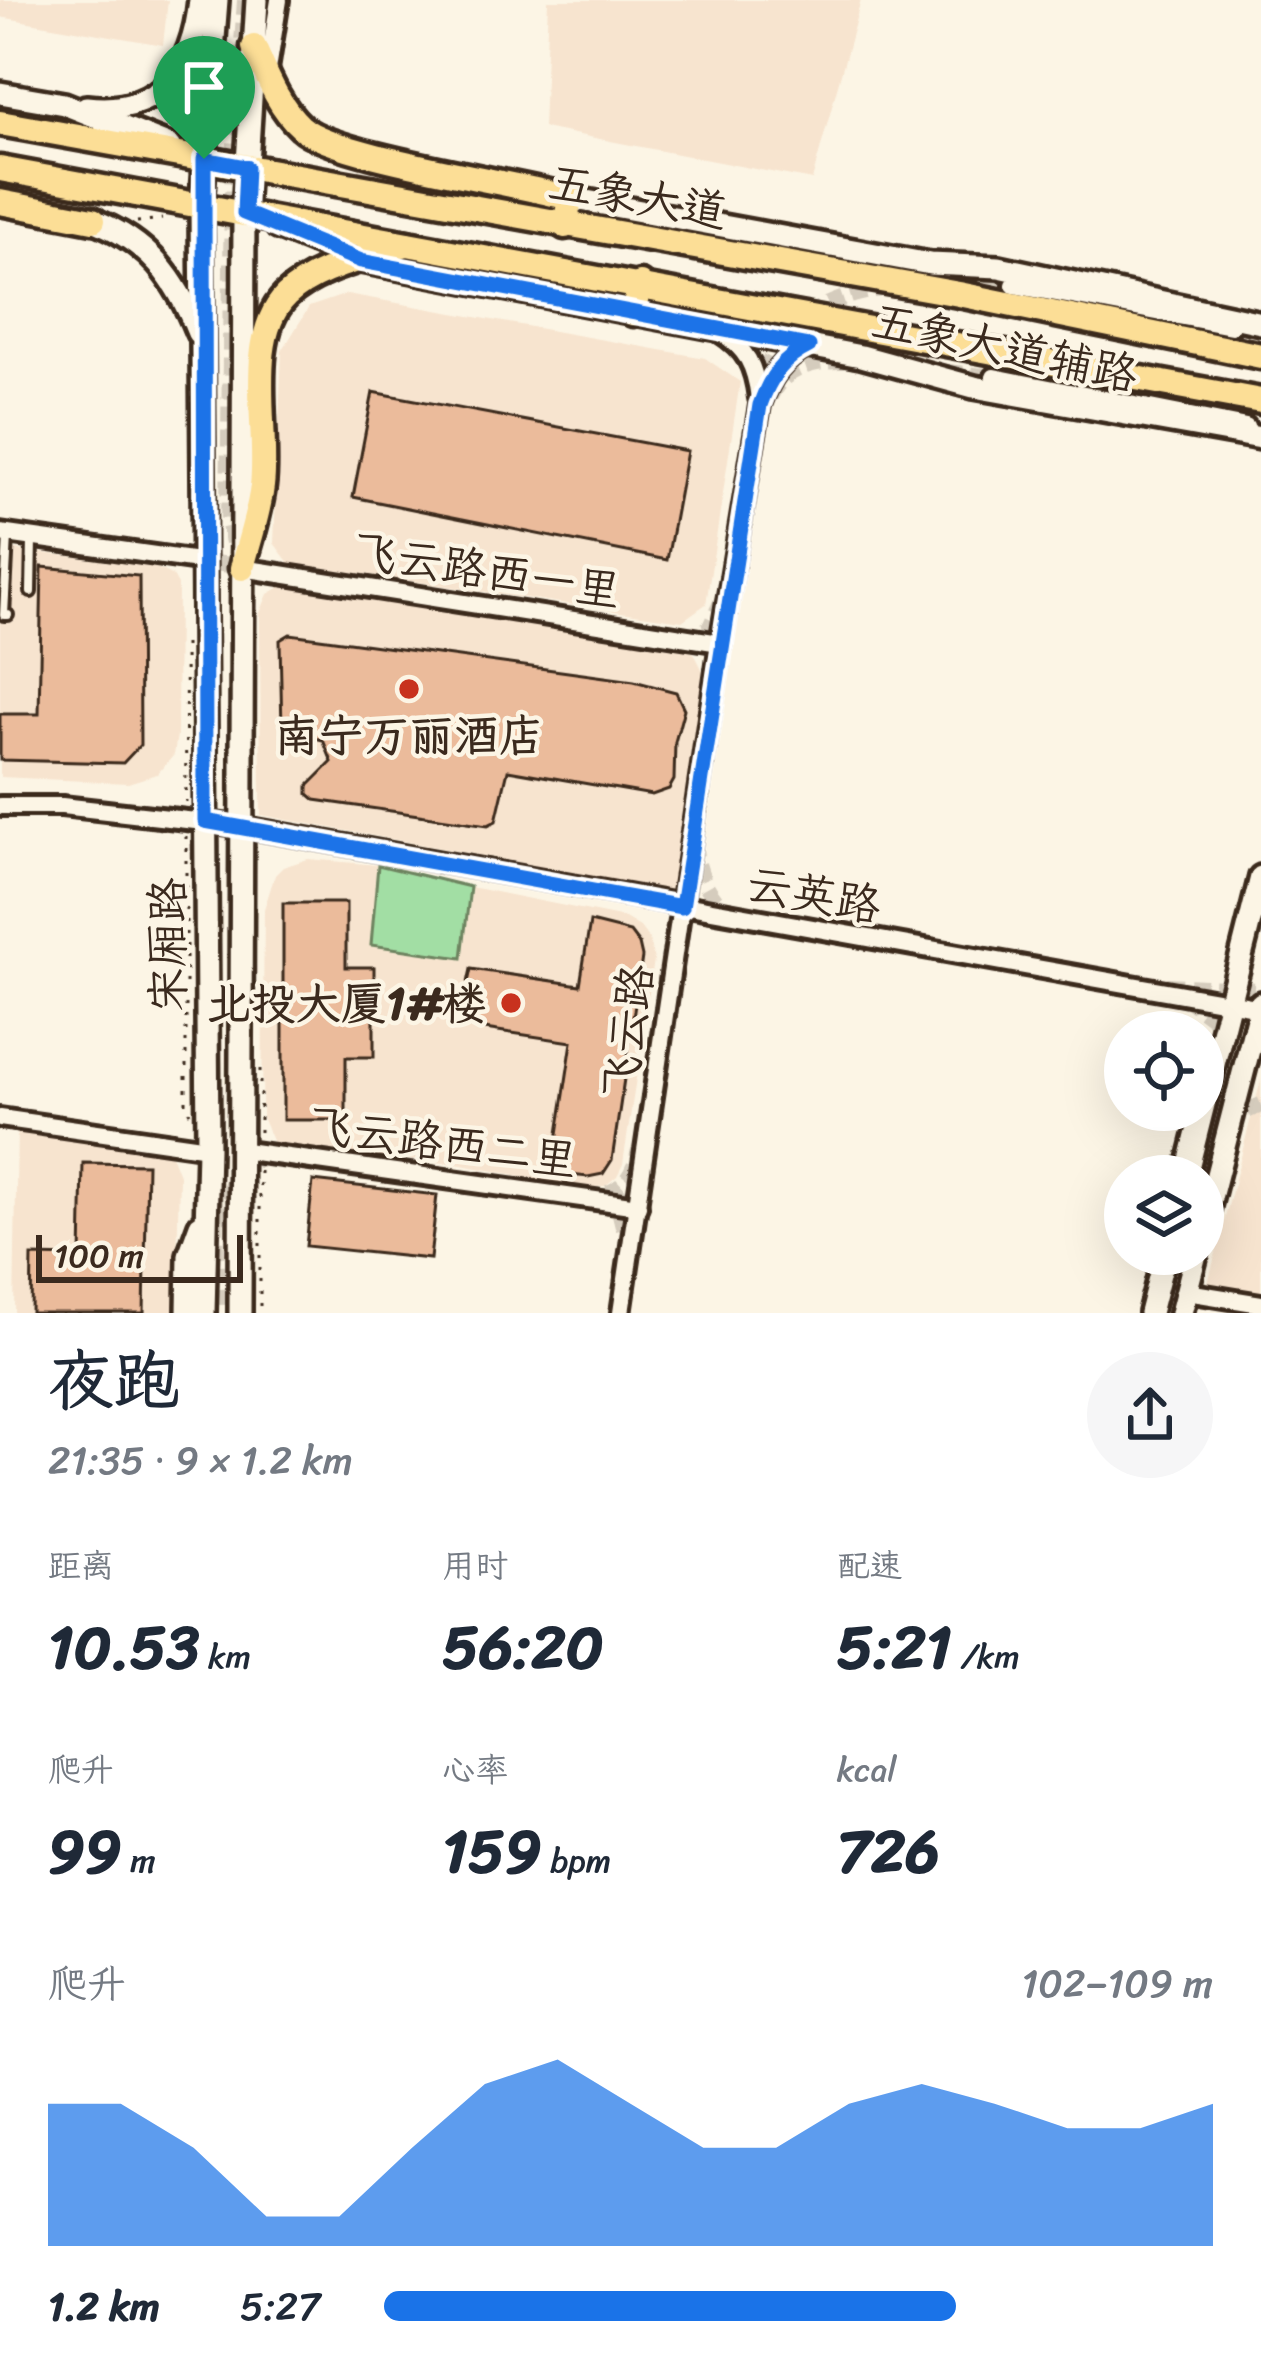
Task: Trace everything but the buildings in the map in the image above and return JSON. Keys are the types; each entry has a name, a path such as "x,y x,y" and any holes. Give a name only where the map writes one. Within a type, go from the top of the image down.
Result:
{"main road":[{"path":"0,93 101,108 124,105 162,88 179,72 194,46 200,0"},
{"name":"宋厢路","path":"204,1313 208,1148 201,206 217,0"},
{"name":"宋厢路","path":"240,1313 244,213 257,0"},
{"path":"254,46 267,76 302,129 326,142 570,198 565,226"},
{"path":"64,104 204,159"},
{"name":"五象大道","path":"0,123 565,226 1259,343"},
{"name":"五象大道","path":"0,169 1261,401"},
{"name":"五象大道辅路","path":"570,198 930,264 999,267 1259,343"},
{"path":"0,202 93,220 119,230 148,250 172,276 202,344"},
{"name":"五象大道辅路","path":"244,213 361,261 809,346 974,387 1261,438"},
{"path":"242,568 262,485 263,351 273,313 310,278 409,243"},
{"path":"633,313 640,284"},
{"path":"1191,1155 1261,877"},
{"path":"1222,1155 1261,1006"},
{"path":"188,1313 189,1255 206,1208"},
{"path":"1150,1313 1160,1275"}],"street":[{"path":"250,109 267,76 279,0"},
{"path":"1014,285 1259,343"},
{"name":"飞云路","path":"715,328 739,344 753,363 760,405"},
{"name":"飞云路","path":"621,1313 760,405 776,371 809,346"},
{"path":"994,377 1242,424 1261,438"},
{"path":"4,534 205,562"},
{"name":"飞云路西一里","path":"242,568 720,643"},
{"name":"云英路","path":"0,806 62,806 240,826 1261,1006"},
{"path":"0,1118 208,1148"},
{"name":"飞云路西二里","path":"239,1150 638,1206"},
{"path":"1184,1302 1261,1304"}],"lane":[{"path":"0,589 4,534"},
{"path":"4,534 4,615 8,615"},
{"path":"31,592 32,537"}],"path":[{"path":"133,221 169,217"}],"shaded area":[{"path":"0,0 168,0 163,45 0,17"},
{"path":"548,0 861,0 812,180 543,128"},
{"path":"347,294 705,358 740,382 706,604 682,621 289,563 274,543 282,351 309,307"},
{"path":"0,548 153,566 173,576 178,585 177,735 174,755 157,774 128,783 0,777"},
{"path":"297,585 682,647 694,653 704,673 703,685 672,891 261,815 260,613 268,594"},
{"path":"308,859 378,865 371,945 462,958 470,887 625,918 640,927 654,960 623,1164 617,1176 605,1186 587,1188 456,1164 283,1148 273,1143 262,1117 264,909 275,875 283,867"},
{"path":"1261,1080 1261,1292 1208,1283 1210,1275 1224,1275 1224,1222"},
{"path":"17,1126 154,1145 172,1157 179,1175 176,1313 14,1313"}],"green space":[{"path":"378,865 470,887 462,958 371,945"}],"tunnel":[{"path":"245,0 232,187 228,521 235,551 245,562"},
{"path":"937,282 1014,285"},
{"path":"758,396 774,351 804,319 842,299 888,288"},
{"path":"770,397 785,377 806,366 855,362"},
{"path":"947,372 994,377"},
{"path":"193,560 251,568"},
{"path":"680,636 709,629 723,598"},
{"path":"693,841 705,883 733,915"},
{"path":"1166,985 1261,990"},
{"path":"1183,996 1220,1023 1223,1042 1220,1100 1206,1155"},
{"path":"1230,1127 1244,1112 1261,1105"},
{"path":"584,1195 605,1194 622,1185 639,1149"},
{"path":"224,1222 235,1177 249,1164 274,1156"},
{"path":"215,1193 218,1313"},
{"path":"600,1200 620,1214 628,1246"},
{"path":"1166,1313 1176,1275"}],"place":[{"name":"南宁万丽酒店","path":"409,689"},
{"name":"北投大厦1#楼","path":"511,1003"}],"route":[{"path":"204,159 246,167 244,213 361,261 809,346 776,371 760,405 682,907 205,821 204,159"}]}
